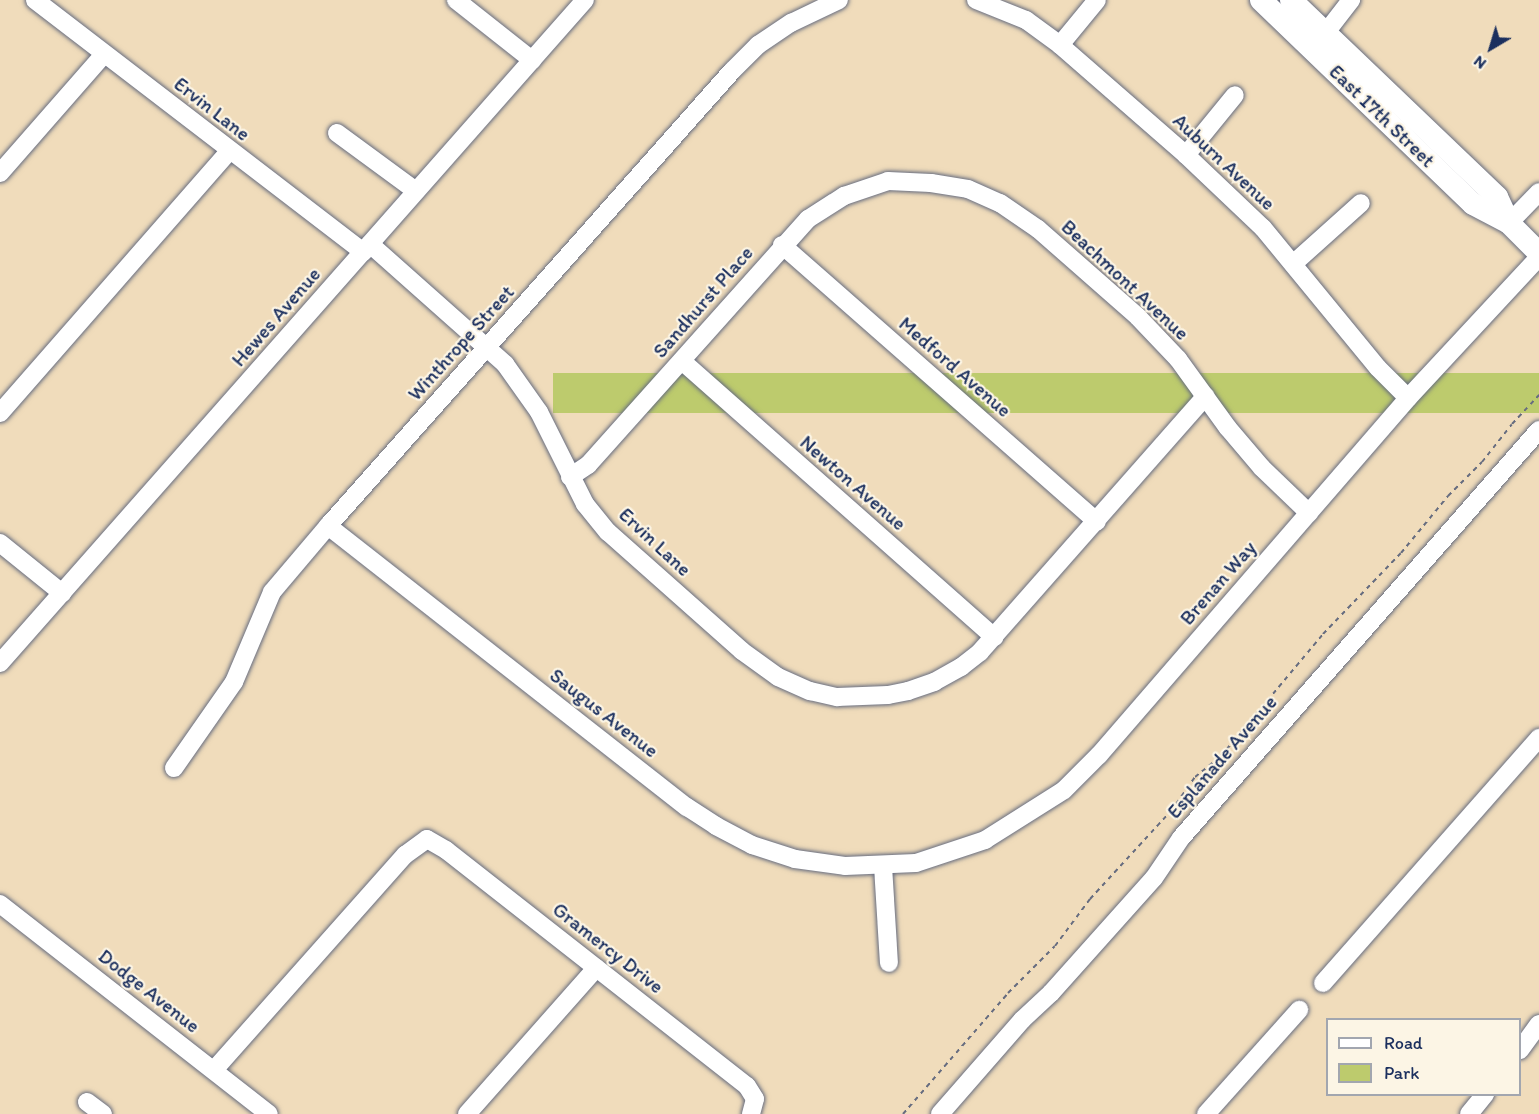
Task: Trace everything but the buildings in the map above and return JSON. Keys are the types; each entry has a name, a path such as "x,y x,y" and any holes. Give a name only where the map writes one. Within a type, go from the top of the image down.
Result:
{"main road":[{"name":"East 17th Street","path":"1261,0 1319,41"},
{"name":"East 17th Street","path":"1291,0 1319,41 1473,204 1509,223 1539,255"}],"street":[{"name":"Ervin Lane","path":"35,0 229,151 366,248 487,347 505,364 528,395 585,504 608,532 742,651 778,677 810,691 837,697 888,695 934,682 961,667 994,638 1206,396"},
{"path":"456,0 531,60"},
{"name":"Hewes Avenue","path":"0,663 585,0"},
{"name":"Winthrope Street","path":"174,768 234,682 272,592 328,526 758,45 791,23 839,0"},
{"name":"Auburn Avenue","path":"976,0 1026,20 1060,45 1186,155 1263,228 1378,368 1408,398"},
{"path":"1060,45 1097,0"},
{"path":"1319,41 1351,0"},
{"path":"0,173 104,54"},
{"path":"1186,155 1235,95"},
{"path":"337,133 416,191"},
{"path":"0,413 229,151"},
{"name":"Sandhurst Place","path":"570,477 588,465 782,245 808,219 844,196 888,181"},
{"name":"Beachmont Avenue","path":"888,181 932,183 968,189 1000,203 1038,229 1138,317 1178,359 1228,428 1262,468 1309,513"},
{"path":"1509,223 1539,192"},
{"path":"1293,264 1361,203"},
{"name":"Medford Avenue","path":"782,245 1097,522"},
{"name":"Brenan Way","path":"883,866 927,860 985,840 1064,790 1099,755 1408,398 1539,255"},
{"name":"Newton Avenue","path":"682,361 994,638"},
{"name":"Esplanade Avenue","path":"940,1114 1022,1020 1051,993 1154,878 1180,838 1539,430"},
{"name":"Saugus Avenue","path":"328,526 687,807 716,826 752,845 795,859 845,866 883,866"},
{"path":"0,543 62,593"},
{"path":"1323,983 1539,738"},
{"name":"Gramercy Drive","path":"214,1070 405,855 427,839 446,850 747,1086 753,1106"},
{"path":"883,866 889,963"},
{"name":"Dodge Avenue","path":"0,904 267,1113"},
{"path":"467,1114 596,968"},
{"path":"1206,1114 1299,1010"},
{"path":"1521,1049 1539,1024"},
{"path":"1470,1114 1484,1096"},
{"path":"87,1102 103,1114"}],"path":[{"path":"903,1114 1008,993 1055,946 1089,899 1164,819 1194,777 1221,756 1323,634 1401,553 1448,496 1482,462 1539,395"}],"green space":[{"path":"553,373 1539,373 1539,413 553,413"}]}
